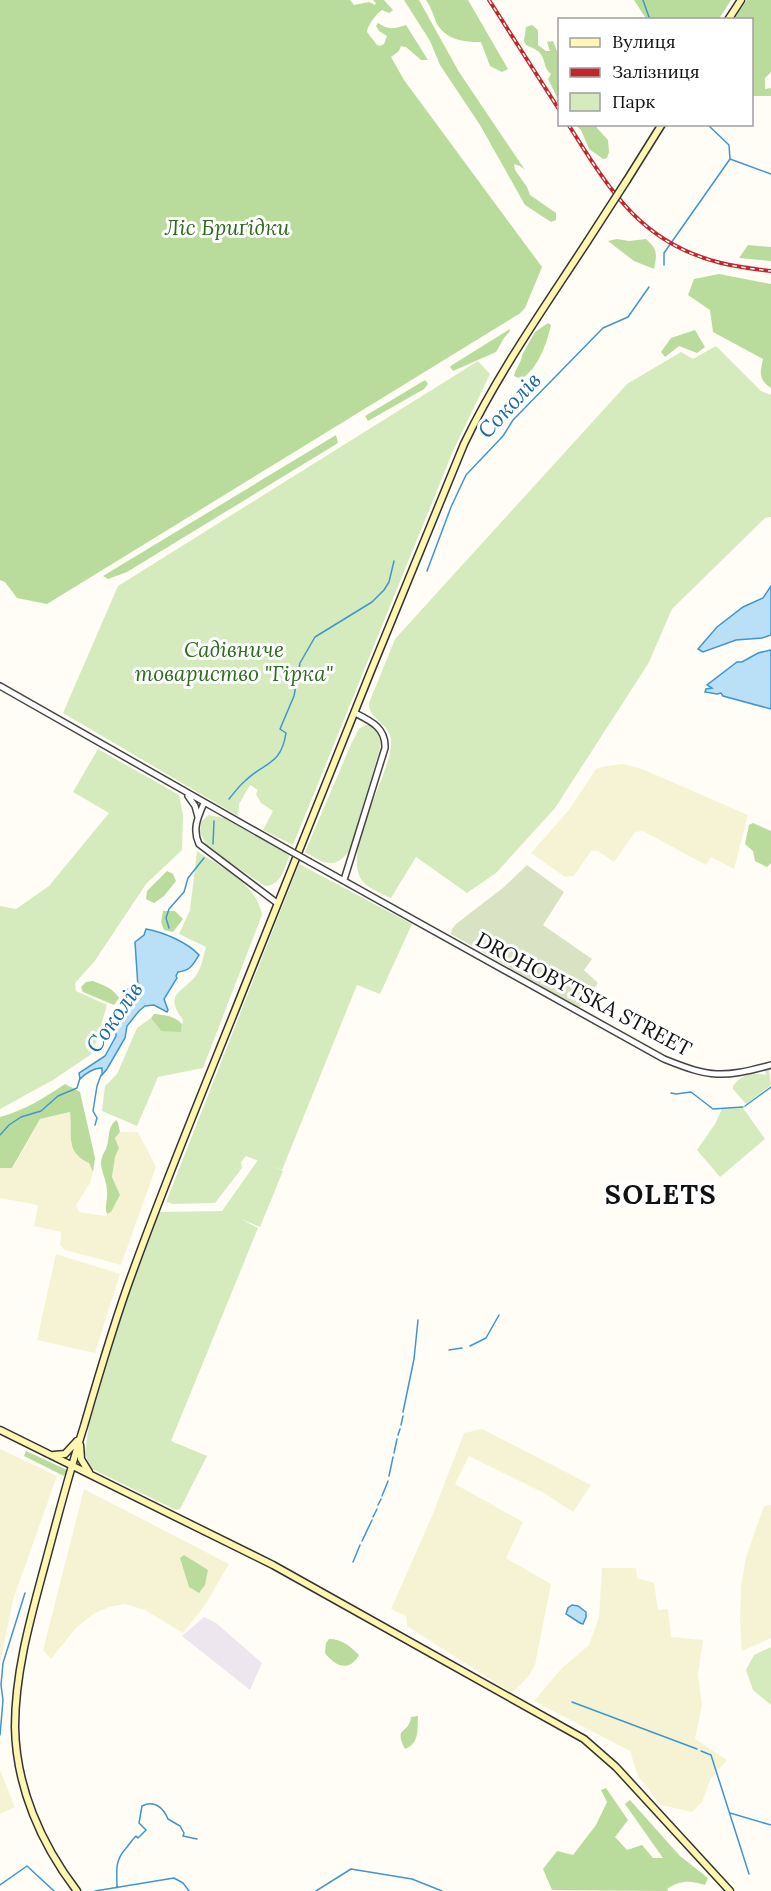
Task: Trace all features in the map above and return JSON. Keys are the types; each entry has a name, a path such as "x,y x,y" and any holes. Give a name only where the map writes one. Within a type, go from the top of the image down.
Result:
{"main road":[{"path":"730,18 741,0"},
{"path":"77,1891 49,1847 32,1812 20,1771 15,1730 17,1693 24,1648 72,1464 125,1292 277,903 473,425 500,376 661,126"},
{"path":"0,1430 273,1565 595,1747 632,1783 730,1891"},
{"path":"51,1455 65,1454 81,1436"},
{"path":"81,1436 80,1454 84,1466 90,1473"}],"street":[{"name":"DROHOBYTSKA STREET","path":"0,686 204,803 664,1059 689,1069 714,1075 742,1072 771,1065"},
{"path":"344,880 385,748 385,739 381,730 356,712"},
{"path":"183,791 195,806 198,818"},
{"path":"204,803 195,834 199,844 277,903"}],"shaded area":[{"path":"623,764 642,769 748,815 734,869 711,857 706,865 643,831 635,832 614,862 598,851 591,851 574,876 565,877 531,853 568,811 596,769"},
{"path":"71,1112 71,1144 89,1163 93,1172 90,1183 76,1205 79,1212 104,1216 111,1212 120,1195 112,1177 119,1148 115,1138 120,1132 138,1132 156,1167 121,1265 65,1250 60,1245 61,1232 34,1226 38,1205 0,1198 0,1168 13,1168 40,1119"},
{"path":"56,1254 120,1274 95,1353 37,1340"},
{"path":"482,1429 591,1485 573,1512 544,1493 469,1456 455,1484 523,1522 506,1558 551,1584 535,1665 528,1677 512,1693 407,1626 406,1616 391,1609 432,1516 464,1433"},
{"path":"0,1449 57,1476 13,1600 0,1663"},
{"path":"84,1489 229,1564 205,1605 183,1633 145,1610 125,1604 109,1607 93,1614 75,1629 51,1659 43,1650"},
{"path":"771,1505 771,1638 742,1651 741,1586 746,1557 764,1506"},
{"path":"602,1568 636,1568 637,1578 654,1583 658,1610 668,1609 671,1637 703,1640 698,1674 702,1705 695,1739 727,1760 711,1778 702,1802 692,1812 661,1805 638,1776 630,1751 534,1701 562,1668 589,1645 599,1617"},
{"path":"204,1617 216,1623 262,1663 250,1690 182,1636"},
{"path":"0,1770 15,1807 0,1814"}],"green space":[{"name":"Ліс Бриґідки","path":"0,0 350,0 354,5 369,2 375,5 373,0 384,0 393,10 389,13 382,10 370,23 367,32 380,46 384,44 387,36 379,31 376,26 378,23 391,28 406,25 428,60 421,60 406,47 401,46 399,51 391,57 404,80 542,267 525,308 519,314 47,604 17,598 5,582 0,580"},
{"path":"404,0 419,0 459,72 525,170 514,164 515,170 530,195 556,213 556,220 551,222 525,205 480,125 440,65 430,41"},
{"path":"426,0 468,0 508,69 502,72 490,66 481,42 455,39 444,33"},
{"path":"634,0 731,0 720,18 646,18"},
{"path":"747,0 771,0 771,72 765,78 765,89 771,88 771,96 753,96 753,18 735,18"},
{"path":"532,25 538,30 538,45 546,51 550,51 547,42 553,41 558,54 558,99 548,79 551,74 541,55 526,45 524,41 526,27"},
{"path":"577,126 596,126 608,140 607,158 603,159 589,149"},
{"path":"617,239 629,241 646,239 656,252 654,269 634,261 608,241"},
{"path":"748,245 771,247 771,261 739,258"},
{"path":"719,274 771,284 771,388 764,382 761,375 763,359 713,332 710,310 688,295 694,279"},
{"path":"548,323 551,325 537,362 521,379 514,376 522,355 535,332"},
{"path":"510,329 496,352 453,371 450,367 452,365"},
{"path":"695,330 705,347 697,353 679,346 665,357 661,352 671,338"},
{"path":"716,346 761,391 771,395 771,517 765,518 672,609 648,664 555,808 496,873 467,893 416,857 391,898 369,887 363,882 358,869 357,853 361,835 383,776 391,738 385,727 372,714 369,703 395,639 627,384 681,352 693,359"},
{"name":"Садівниче товариство \"Гірка\"","path":"478,361 490,374 453,451 293,845 263,830 273,811 261,803 256,794 258,790 250,785 239,804 238,816 63,713 118,586"},
{"path":"425,380 428,384 424,389 368,421 365,416"},
{"path":"336,435 338,443 127,572 108,579 103,576"},
{"path":"369,725 377,732 380,737 380,748 350,850 339,861 323,862 305,852 352,742 359,729"},
{"path":"98,749 179,795 183,815 182,850 146,884 94,962 75,983 76,991 107,1005 93,1053 53,1080 0,1109 0,906 16,909 49,886 109,813 73,792"},
{"path":"208,815 225,818 290,854 279,879 265,886 207,847 200,832 201,822"},
{"path":"753,823 771,831 771,863 767,867 755,861 753,851 745,844 749,825"},
{"path":"197,851 246,885 259,904 262,915 203,1068 158,1077 137,1126 102,1111 105,1086 117,1074 137,1028 151,1018 161,1031 181,1031 183,1020 174,1000 196,975 202,964 206,947 179,934 190,910"},
{"path":"299,864 412,924 380,994 357,985 282,1170 246,1156 241,1162 242,1168 215,1203 173,1204 166,1202"},
{"path":"527,865 564,892 543,925 592,959 584,970 598,983 579,1008 451,934 456,924 504,887"},
{"path":"167,871 173,874 176,881 164,896 154,903 146,899 147,891"},
{"path":"163,911 175,911 183,919 173,932 164,930 161,922"},
{"path":"93,981 108,987 117,995 119,998 114,1005 83,992 81,987 86,982"},
{"path":"154,1014 176,1019 182,1024 181,1032 161,1031 151,1018"},
{"path":"769,1070 771,1085 746,1104 733,1086 744,1076 766,1075 765,1071"},
{"path":"65,1084 80,1092 95,1158 93,1172 89,1163 81,1158 73,1148 70,1112 40,1119 12,1168 0,1168 0,1117 34,1103"},
{"path":"743,1108 765,1139 720,1177 697,1150 715,1124 722,1109"},
{"path":"116,1120 120,1132 115,1138 119,1148 112,1177 120,1195 111,1212 107,1214 107,1188 101,1161 110,1129"},
{"path":"258,1160 283,1171 260,1227 241,1219 258,1228 171,1441 207,1456 180,1509 176,1510 92,1469 85,1453 89,1425 131,1283 159,1212 222,1211"},
{"path":"26,1451 67,1470 64,1476 24,1456"},
{"path":"184,1555 208,1570 205,1585 199,1593 189,1587 180,1558"},
{"path":"329,1639 338,1640 352,1649 359,1655 355,1661 342,1666 333,1661 325,1653"},
{"path":"771,1647 771,1705 753,1690 746,1670 754,1655"},
{"path":"418,1716 415,1740 405,1749 401,1734 410,1723 411,1717"},
{"path":"606,1788 628,1820 615,1837 627,1850 642,1845 653,1858 663,1858 625,1804 630,1800 680,1856 708,1878 705,1885 681,1882 667,1889 668,1891 552,1890 543,1869 557,1851 573,1855 596,1825 607,1802 601,1790"}],"water":[{"path":"771,586 771,635 736,640 703,652 698,649 717,627 743,607 763,598"},
{"path":"771,650 771,709 723,696 721,693 705,692 706,689 712,688 707,685 737,662"},
{"path":"146,929 174,938 199,955 191,967 178,972 177,978 164,999 167,1012 154,1005 145,1006 127,1026 125,1038 102,1075 102,1068 99,1068 80,1079 79,1073 105,1056 116,1036 115,1026 126,999 125,991 138,987 135,942 144,935"},
{"path":"572,1605 586,1612 583,1624 566,1614"}],"waterway":[{"path":"643,0 649,18"},
{"name":"Соколів","path":"709,126 729,145 730,159 771,174"},
{"name":"Соколів","path":"664,265 664,253 730,159"},
{"name":"Соколів","path":"427,571 451,507 466,475 503,436 513,420 603,328 628,317 649,287"},
{"name":"Соколів","path":"229,799 243,783 276,758 280,752 286,733 280,729 294,696 300,663 315,637 372,602 389,582 394,561"},
{"name":"Соколів","path":"213,844 214,821"},
{"name":"Соколів","path":"169,928 166,918 169,909 184,892 188,878 204,858"},
{"path":"95,1125 97,1118 93,1111 101,1075"},
{"name":"Соколів","path":"0,1135 21,1117 41,1111 58,1096 77,1088 80,1078"},
{"path":"745,1106 771,1087"},
{"path":"671,1093 691,1092 713,1109 743,1107"},
{"path":"470,1346 486,1338 499,1315"},
{"path":"403,1412 414,1359 418,1320"},
{"path":"449,1350 462,1348"},
{"path":"401,1425 403,1416"},
{"path":"398,1435 400,1429"},
{"path":"394,1453 397,1439"},
{"path":"389,1476 393,1457"},
{"path":"382,1496 388,1481"},
{"path":"378,1505 381,1499"},
{"path":"373,1517 377,1509"},
{"path":"362,1541 372,1520"},
{"path":"353,1562 360,1545"},
{"path":"0,1735 3,1663 25,1593"},
{"path":"572,1702 697,1749"},
{"path":"701,1751 711,1755 749,1874"},
{"path":"117,1888 117,1866 120,1857 136,1836 138,1838 146,1830 139,1823 142,1806 146,1804 158,1806 168,1819 180,1826 184,1833 183,1836 197,1839"},
{"path":"730,1813 771,1825"},
{"path":"0,1885 27,1866 54,1891"},
{"path":"316,1891 351,1869 412,1879 442,1891"},
{"path":"95,1891 174,1878 183,1883 189,1891"}],"railway":[{"path":"489,0 558,108"},
{"path":"569,126 613,191 648,227 669,242 693,254 727,264 771,271"}],"district":[{"name":"SOLETS","path":"661,1194"}]}
